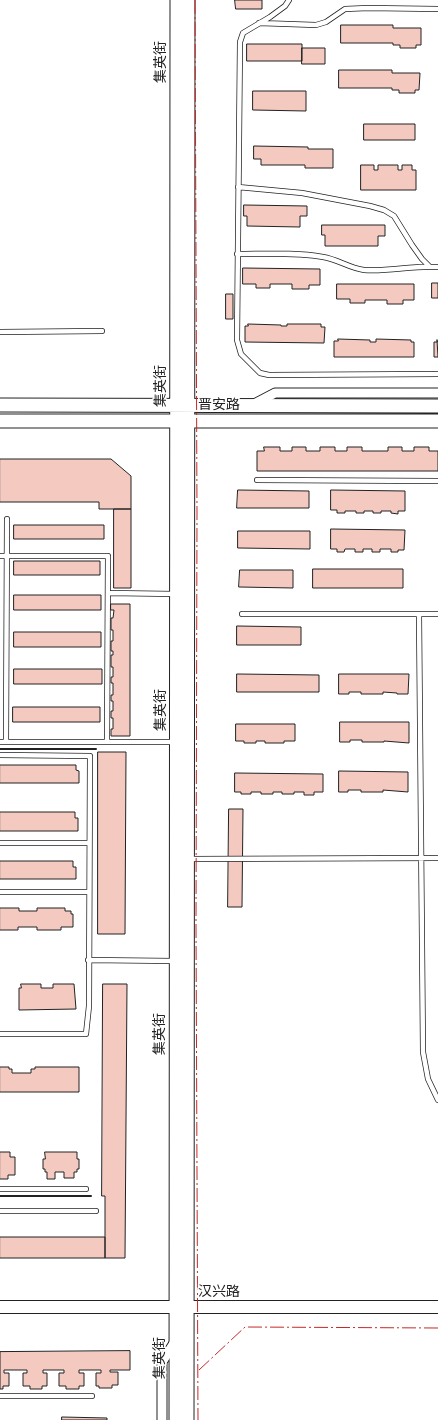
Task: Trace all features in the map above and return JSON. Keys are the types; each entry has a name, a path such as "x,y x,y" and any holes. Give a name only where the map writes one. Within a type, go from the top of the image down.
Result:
{"main road":[{"name":"集英街","path":"176,1420 176,1339 182,1311 187,859 177,0"},
{"name":"集英街","path":"182,406 188,0"},
{"name":"晋安路","path":"0,405 438,406"},
{"name":"晋安路","path":"0,421 438,421"},
{"name":"集英街","path":"182,421 177,594 176,961 182,1311 187,1420"}],"street":[{"path":"251,406 275,393 438,393"},
{"name":"汉兴路","path":"0,1307 438,1315"},
{"name":"汉兴路","path":"0,1315 438,1307"},
{"path":"162,1420 162,1362 176,1339"}],"lane":[{"path":"290,0 285,6 243,33 240,42 236,340 240,354 260,373 269,375 438,374"},
{"path":"259,23 316,24 326,22 345,10 368,8 438,9"},
{"path":"238,187 309,194 384,210 394,216 412,245 429,266"},
{"path":"237,254 306,254 325,257 364,270 387,270 429,266 438,267"},
{"path":"0,332 102,332"},
{"path":"256,480 438,481"},
{"path":"6,742 7,519"},
{"path":"0,556 108,556 107,742"},
{"path":"108,593 177,594"},
{"path":"242,614 438,614"},
{"path":"419,614 423,1052 428,1079 438,1100"},
{"path":"0,742 177,742"},
{"path":"0,755 90,756 89,1006 86,1034 0,1034"},
{"path":"0,843 89,843"},
{"path":"187,859 438,858"},
{"path":"0,892 89,892"},
{"path":"88,960 176,961"},
{"path":"0,1189 86,1189"},
{"path":"0,1211 96,1211"},
{"path":"0,1396 92,1396"}],"building":[{"path":"235,0 262,0 262,9 236,9"},
{"path":"341,25 393,25 393,28 421,28 421,45 416,45 416,48 400,48 400,45 393,45 393,43 341,43"},
{"path":"247,44 302,44 302,61 247,61"},
{"path":"302,48 325,48 325,64 302,64"},
{"path":"339,70 392,70 392,73 420,73 419,90 415,90 415,93 399,93 399,90 392,90 392,88 339,88"},
{"path":"253,91 306,91 306,111 253,110"},
{"path":"364,124 415,124 415,140 364,140"},
{"path":"254,146 333,149 333,168 305,168 305,165 261,165 261,159 254,159"},
{"path":"361,165 374,165 374,170 378,170 378,165 398,165 398,170 402,170 402,165 412,165 412,170 416,170 416,190 361,190"},
{"path":"244,205 307,206 307,216 300,216 300,227 247,226 247,216 244,216"},
{"path":"322,225 385,225 385,236 378,236 378,246 325,246 325,235 322,235"},
{"path":"243,268 320,269 320,285 309,285 309,289 292,289 292,284 270,284 270,288 256,288 256,284 243,284"},
{"path":"432,283 438,283 438,298 432,298"},
{"path":"337,284 414,284 414,300 403,300 403,304 387,304 387,300 365,300 365,303 350,303 350,299 337,299"},
{"path":"226,294 233,294 233,319 226,319"},
{"path":"248,324 287,326 287,324 321,324 321,327 325,327 324,343 245,342 245,326 248,326"},
{"path":"338,339 370,340 370,342 376,342 376,339 411,340 411,342 414,342 414,357 334,357 334,341 338,341"},
{"path":"437,340 438,357 434,357 434,342 437,342"},
{"path":"264,447 280,447 280,451 292,451 292,447 306,447 306,451 320,451 320,447 335,447 335,451 347,451 347,447 362,447 362,451 388,451 388,447 402,447 402,451 414,451 414,447 429,447 429,451 438,451 438,471 257,471 257,451 264,451"},
{"path":"0,459 111,459 131,476 131,509 99,509 99,502 0,502"},
{"path":"238,490 309,491 309,508 237,508"},
{"path":"331,490 405,491 405,511 398,511 398,514 391,513 391,511 373,513 373,511 364,511 364,513 356,513 356,511 345,511 345,513 337,513 337,510 331,510"},
{"path":"114,509 131,509 131,588 114,588"},
{"path":"14,525 104,525 104,539 14,539"},
{"path":"331,529 405,530 404,550 391,552 391,549 380,549 380,552 372,552 372,549 363,549 363,552 355,552 355,549 345,549 344,552 337,552 337,549 331,549"},
{"path":"238,531 310,531 310,549 238,548"},
{"path":"14,561 100,561 100,575 14,575"},
{"path":"313,569 403,569 403,588 313,588"},
{"path":"240,570 293,570 293,588 239,587"},
{"path":"14,595 101,595 101,610 14,610"},
{"path":"111,604 130,604 130,736 111,736 111,729 113,729 113,718 111,718 111,711 113,711 113,701 111,701 111,695 113,695 113,683 111,683 111,677 113,677 113,667 111,667 111,655 113,655 113,651 111,651 111,641 113,641 113,630 111,630 111,618 113,618 114,610 111,610"},
{"path":"237,626 301,627 301,645 237,645"},
{"path":"14,632 101,632 101,647 14,647"},
{"path":"14,669 102,669 102,684 14,684"},
{"path":"237,674 319,675 319,692 237,692"},
{"path":"339,674 409,674 408,694 383,692 383,694 361,694 361,692 349,692 349,694 339,694"},
{"path":"13,707 100,707 100,722 13,722"},
{"path":"340,722 409,722 409,743 384,741 362,742 362,740 340,742"},
{"path":"236,724 295,724 295,741 284,741 284,743 265,743 265,741 256,741 256,743 244,743 244,741 236,741"},
{"path":"98,752 126,752 125,934 98,934"},
{"path":"0,765 76,765 76,770 79,771 79,783 0,783"},
{"path":"339,771 408,772 408,792 383,790 383,792 361,792 361,790 348,790 348,792 339,792"},
{"path":"235,773 323,774 323,792 314,792 314,795 304,795 304,792 294,792 294,794 273,792 273,794 261,794 261,792 251,792 251,794 241,794 241,792 235,792"},
{"path":"229,809 243,809 242,907 228,907"},
{"path":"0,812 75,812 75,818 78,818 78,831 0,831"},
{"path":"0,861 73,861 73,867 76,867 76,879 0,879"},
{"path":"0,908 19,908 19,911 37,911 37,908 65,908 65,911 71,911 71,914 73,914 73,927 61,927 61,930 37,930 37,927 18,927 18,930 0,930"},
{"path":"21,984 41,984 41,988 53,988 53,984 74,984 76,1009 19,1010 19,988 21,988"},
{"path":"103,984 127,984 125,1258 105,1258 105,1196 102,1196"},
{"path":"0,1067 9,1067 9,1069 12,1069 12,1073 31,1073 31,1069 35,1069 35,1067 79,1067 79,1092 0,1092"},
{"path":"0,1152 10,1152 10,1157 15,1157 15,1175 8,1175 8,1179 0,1179"},
{"path":"45,1152 77,1152 79,1169 77,1169 77,1172 74,1172 74,1178 64,1178 64,1172 55,1172 55,1179 47,1179 47,1172 43,1169"},
{"path":"0,1237 105,1237 105,1258 0,1258"},
{"path":"130,1351 130,1370 110,1370 110,1372 118,1372 118,1385 112,1385 112,1388 99,1388 99,1386 96,1386 96,1373 101,1373 101,1370 79,1370 79,1373 84,1373 84,1386 79,1386 79,1389 66,1389 66,1386 59,1386 59,1373 64,1373 64,1370 43,1370 43,1373 47,1373 47,1386 42,1386 42,1389 30,1389 30,1386 23,1386 23,1373 27,1373 27,1370 4,1370 4,1373 9,1373 9,1386 3,1386 3,1389 0,1389 0,1352"},
{"path":"62,1417 107,1418 107,1420 62,1420"}],"wall":[{"path":"0,749 96,749"},
{"path":"0,1196 91,1196"}],"power":[{"path":"195,0 198,1420"},
{"path":"199,1370 245,1327 438,1328"}]}
